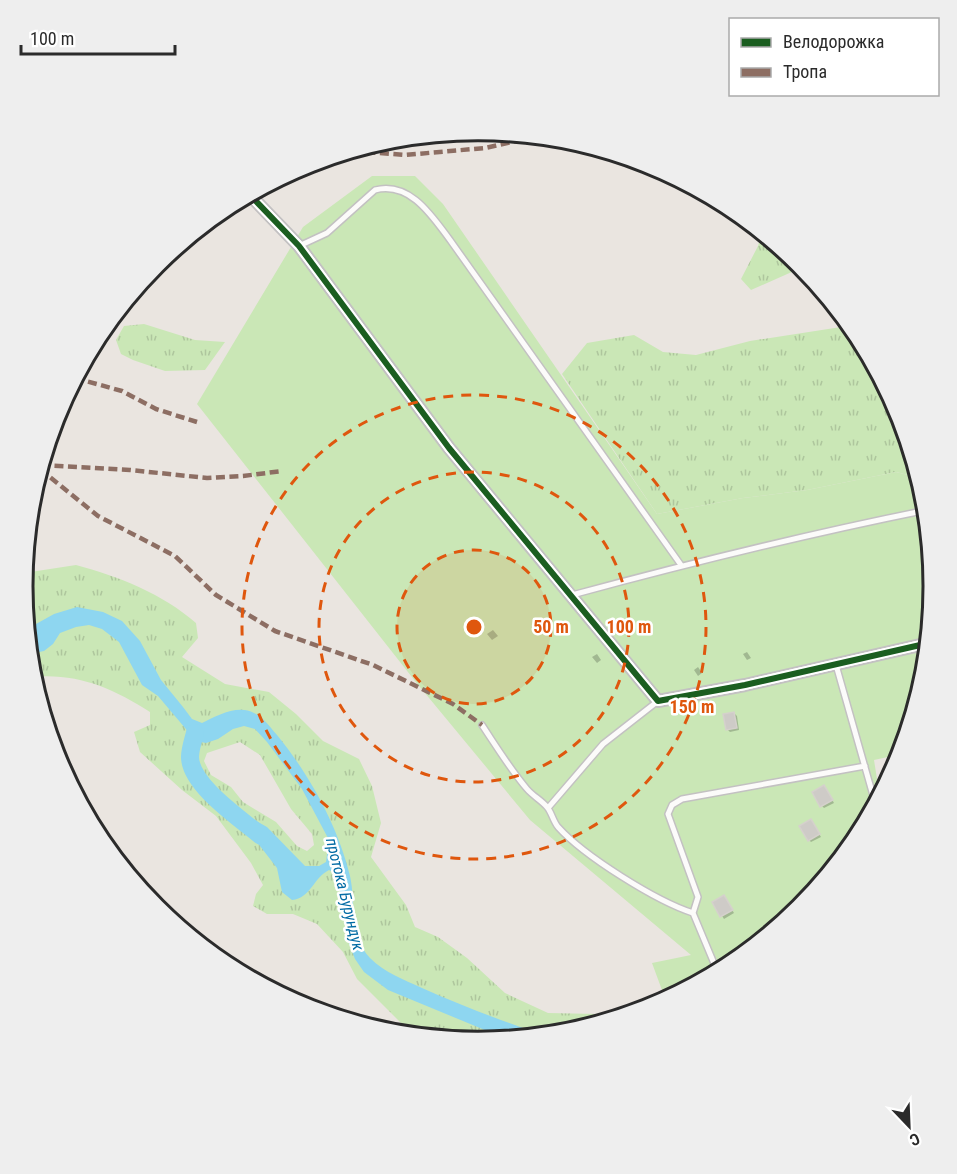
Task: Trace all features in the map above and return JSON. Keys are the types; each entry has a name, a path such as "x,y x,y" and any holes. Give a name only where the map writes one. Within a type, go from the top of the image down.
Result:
{"street":[{"path":"256,201 299,246 449,448 658,701 745,686 920,645"}],"lane":[{"path":"299,246 327,233 375,190 384,188 407,192 431,215 450,240 681,565"},
{"path":"572,595 681,565 917,512"},
{"path":"837,666 873,794"},
{"path":"548,808 603,744 658,701"},
{"path":"482,725 526,789 548,808 556,825 587,853 676,908 693,913"},
{"path":"714,965 693,913 698,897 668,814 672,805 682,799 866,766"}],"green space":[{"path":"372,176 415,176 443,204 657,514 743,498 807,490 896,472 910,475 923,558 923,616 915,674 900,730 890,757 874,760 878,784 849,835 794,902 750,940 676,987 663,993 652,963 691,955 530,820 415,681 197,404 303,227"},
{"path":"759,242 793,271 751,290 741,279"},
{"path":"144,324 195,340 225,342 205,370 165,371 121,354 116,340 124,326"},
{"path":"840,327 878,390 890,417 910,475 896,472 807,490 743,498 657,514 562,374 587,343 634,335 663,352 696,355 750,341"},
{"path":"76,565 139,587 169,603 196,623 198,638 182,657 225,684 269,692 296,714 323,741 359,759 372,786 381,823 371,857 406,905 415,927 438,937 467,958 505,993 548,1013 603,1015 565,1024 508,1032 449,1032 404,1026 357,979 343,952 317,924 293,914 267,914 253,906 256,894 263,885 251,863 216,816 182,790 140,752 134,732 150,725 150,712 94,684 43,676 37,645 34,572","holes":["240,742 260,755 291,809 312,834 314,845 307,851 297,846 276,822 243,802 231,787 211,775 204,761 207,753"]}],"water":[{"name":"протока Бурундук","path":"77,607 103,612 122,621 140,641 161,680 192,719 202,723 227,712 241,710 254,713 266,722 300,766 321,801 338,838 352,886 356,930 363,949 370,958 401,979 529,1030 490,1032 388,990 364,972 355,959 347,938 339,884 335,873 329,870 304,896 292,900 282,892 277,868 243,824 245,820 251,818 267,827 305,866 319,866 326,862 329,840 302,789 267,742 255,729 244,726 206,743 196,741 158,696 142,685 119,642 102,629 89,625 76,627 60,633 53,644 38,652 35,625 54,614"}],"building":[{"path":"734,712 737,728 726,730 723,714"},
{"path":"824,785 833,800 820,807 812,792"},
{"path":"811,819 820,834 808,841 799,826"},
{"path":"724,895 733,910 720,917 712,902"}],"waterway":[{"path":"195,733 190,757 192,768 198,779 218,801 261,836"}],"marked path":[{"path":"379,153 405,155 485,148 511,142"},
{"path":"84,381 122,391 156,409 197,422"},
{"path":"50,466 130,470 207,478 282,471"},
{"path":"47,475 98,516 175,556 216,595 275,631 373,665 453,704 482,725"}],"cycle path":[{"path":"256,201 299,246 449,448 658,701 745,685 920,645"}]}
